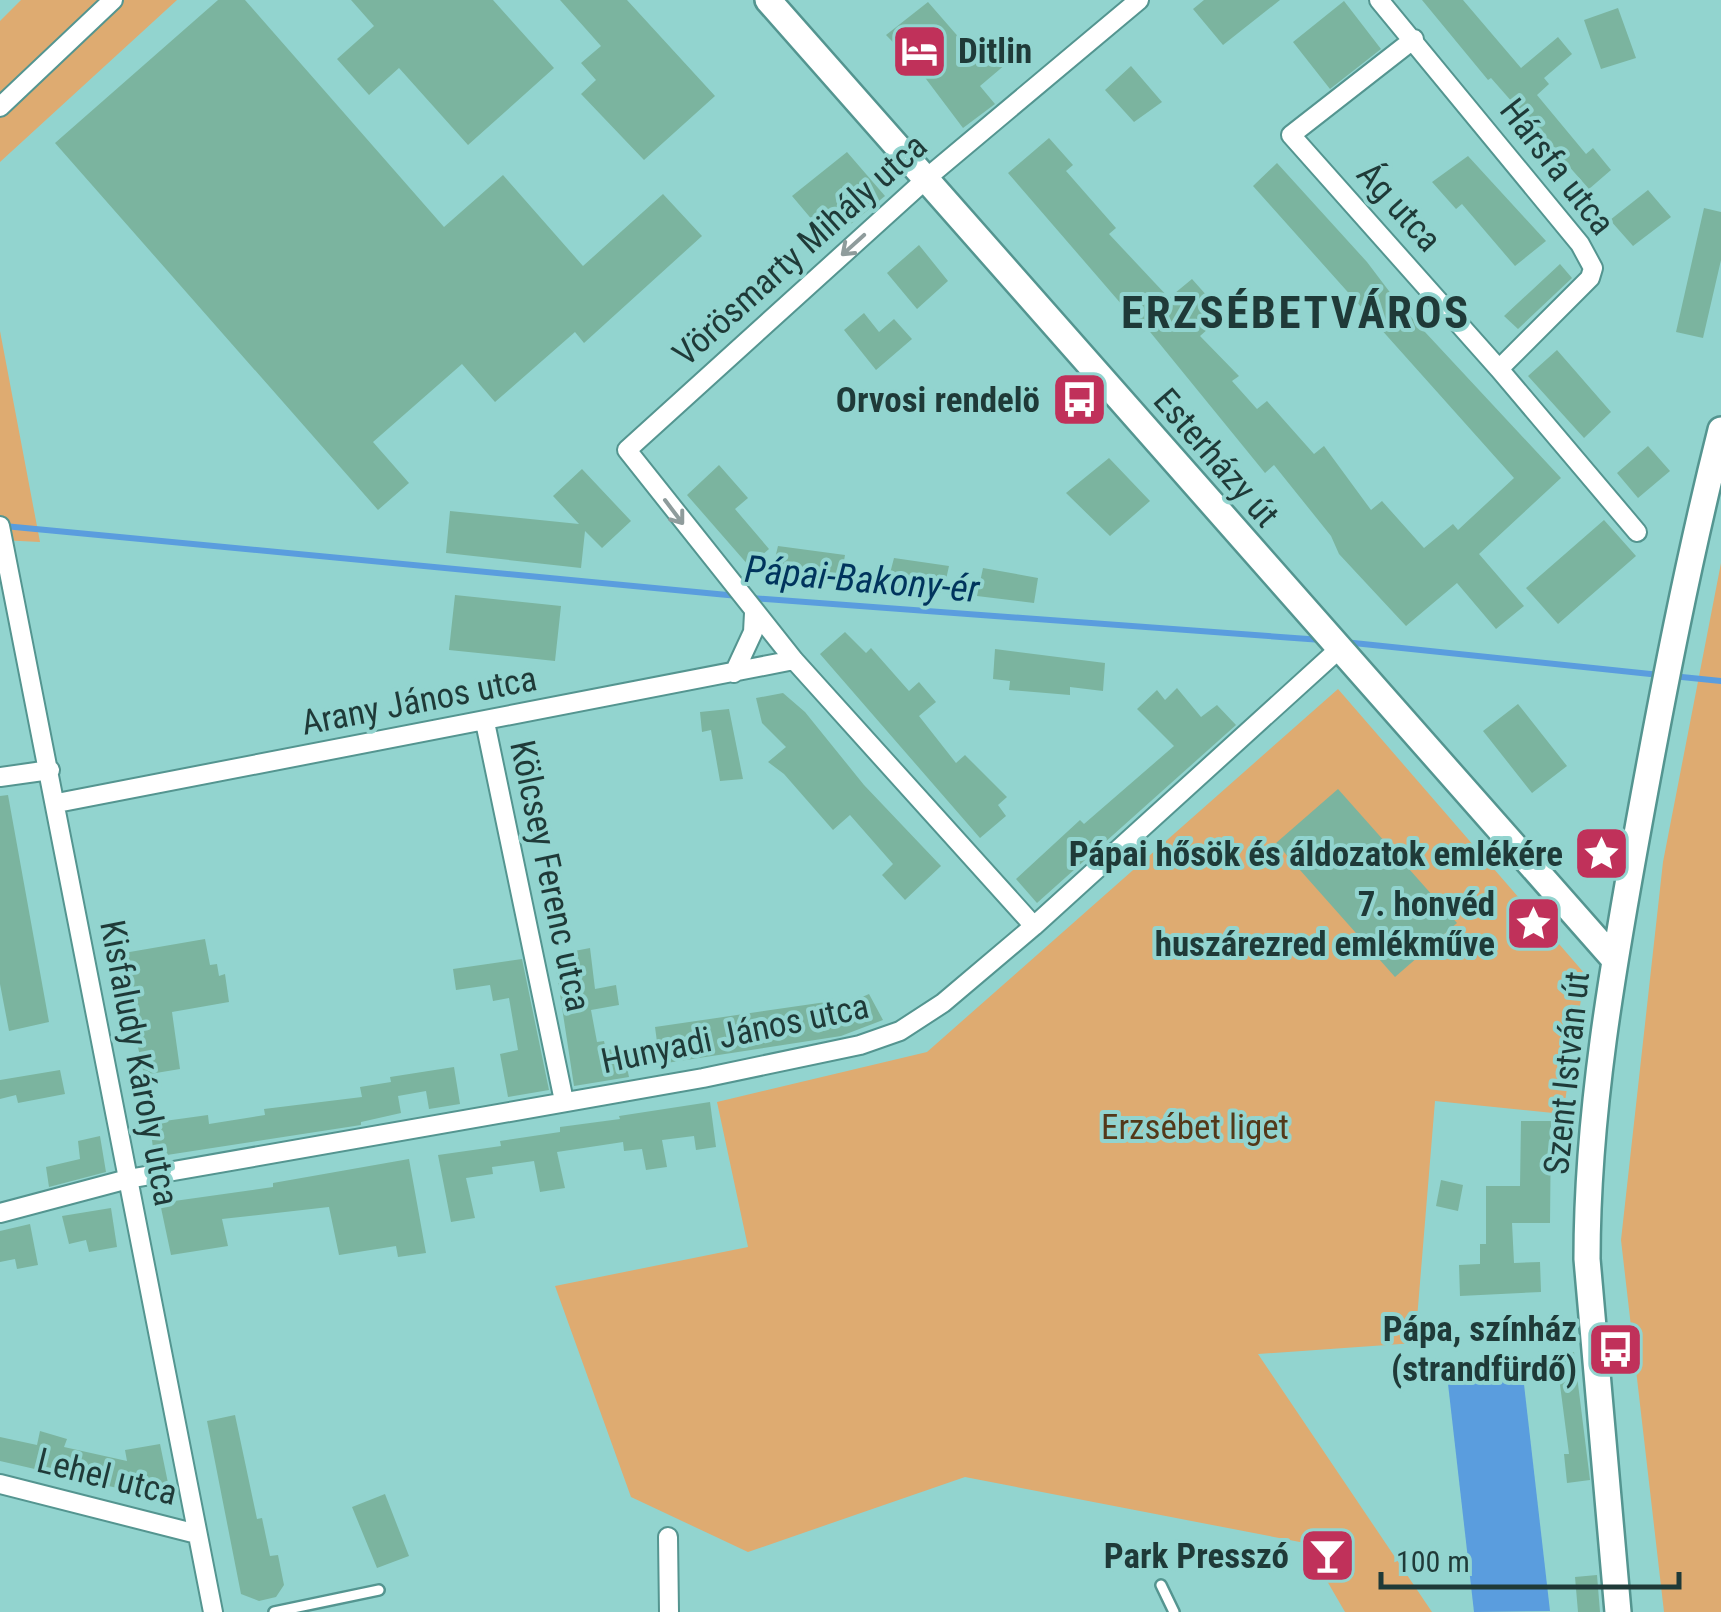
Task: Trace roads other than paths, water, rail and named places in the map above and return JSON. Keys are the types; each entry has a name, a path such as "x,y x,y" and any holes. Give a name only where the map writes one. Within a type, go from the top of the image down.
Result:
{"street":[{"path":"0,107 113,0"},
{"name":"Esterházy út","path":"768,0 1614,959"},
{"name":"Vörösmarty Mihály utca","path":"754,612 627,450 926,180 1138,0"},
{"name":"Hársfa utca","path":"1379,0 1580,244 1593,268 1590,278 1499,368"},
{"name":"Ág utca","path":"1414,39 1291,135 1499,368 1637,532"},
{"name":"Szent István út","path":"1618,1612 1587,1259 1588,1201 1614,959 1670,654 1721,430"},
{"name":"Kisfaludy Károly utca","path":"1,531 214,1612"},
{"path":"754,612 1034,926"},
{"path":"734,673 753,632 754,612"},
{"name":"Hunyadi János utca","path":"0,1213 128,1179 564,1102 880,1039 919,1020 1034,926 1338,650"},
{"name":"Arany János utca","path":"57,803 794,660"},
{"name":"Kölcsey Ferenc utca","path":"485,722 564,1102"},
{"path":"0,777 50,770"},
{"name":"Lehel utca","path":"0,1484 197,1534"},
{"path":"668,1537 668,1612"}],"lane":[{"path":"1161,1585 1174,1612"},
{"path":"274,1612 379,1590"}],"water":[{"path":"1522,1367 1550,1611 1474,1612 1447,1375"}],"waterway":[{"name":"Pápai-Bakony-ér","path":"4,526 738,596"},
{"name":"Pápai-Bakony-ér","path":"751,598 1322,640"},
{"name":"Pápai-Bakony-ér","path":"1344,642 1660,675"},
{"name":"Pápai-Bakony-ér","path":"1672,676 1721,681"}],"place":[{"name":"Ditlin","path":"919,51"},
{"name":"Orvosi rendelö","path":"1079,400"},
{"name":"Pápai hősök és áldozatok emlékére","path":"1602,854"},
{"name":"7. honvéd huszárezred emlékműve","path":"1534,924"},
{"name":"Pápa, színház (strandfürdő)","path":"1616,1349"},
{"name":"Park Presszó","path":"1328,1556"}],"district":[{"name":"ERZSÉBETVÁROS","path":"1296,312"}],"park label":[{"name":"Erzsébet liget","path":"1195,1127"}]}
